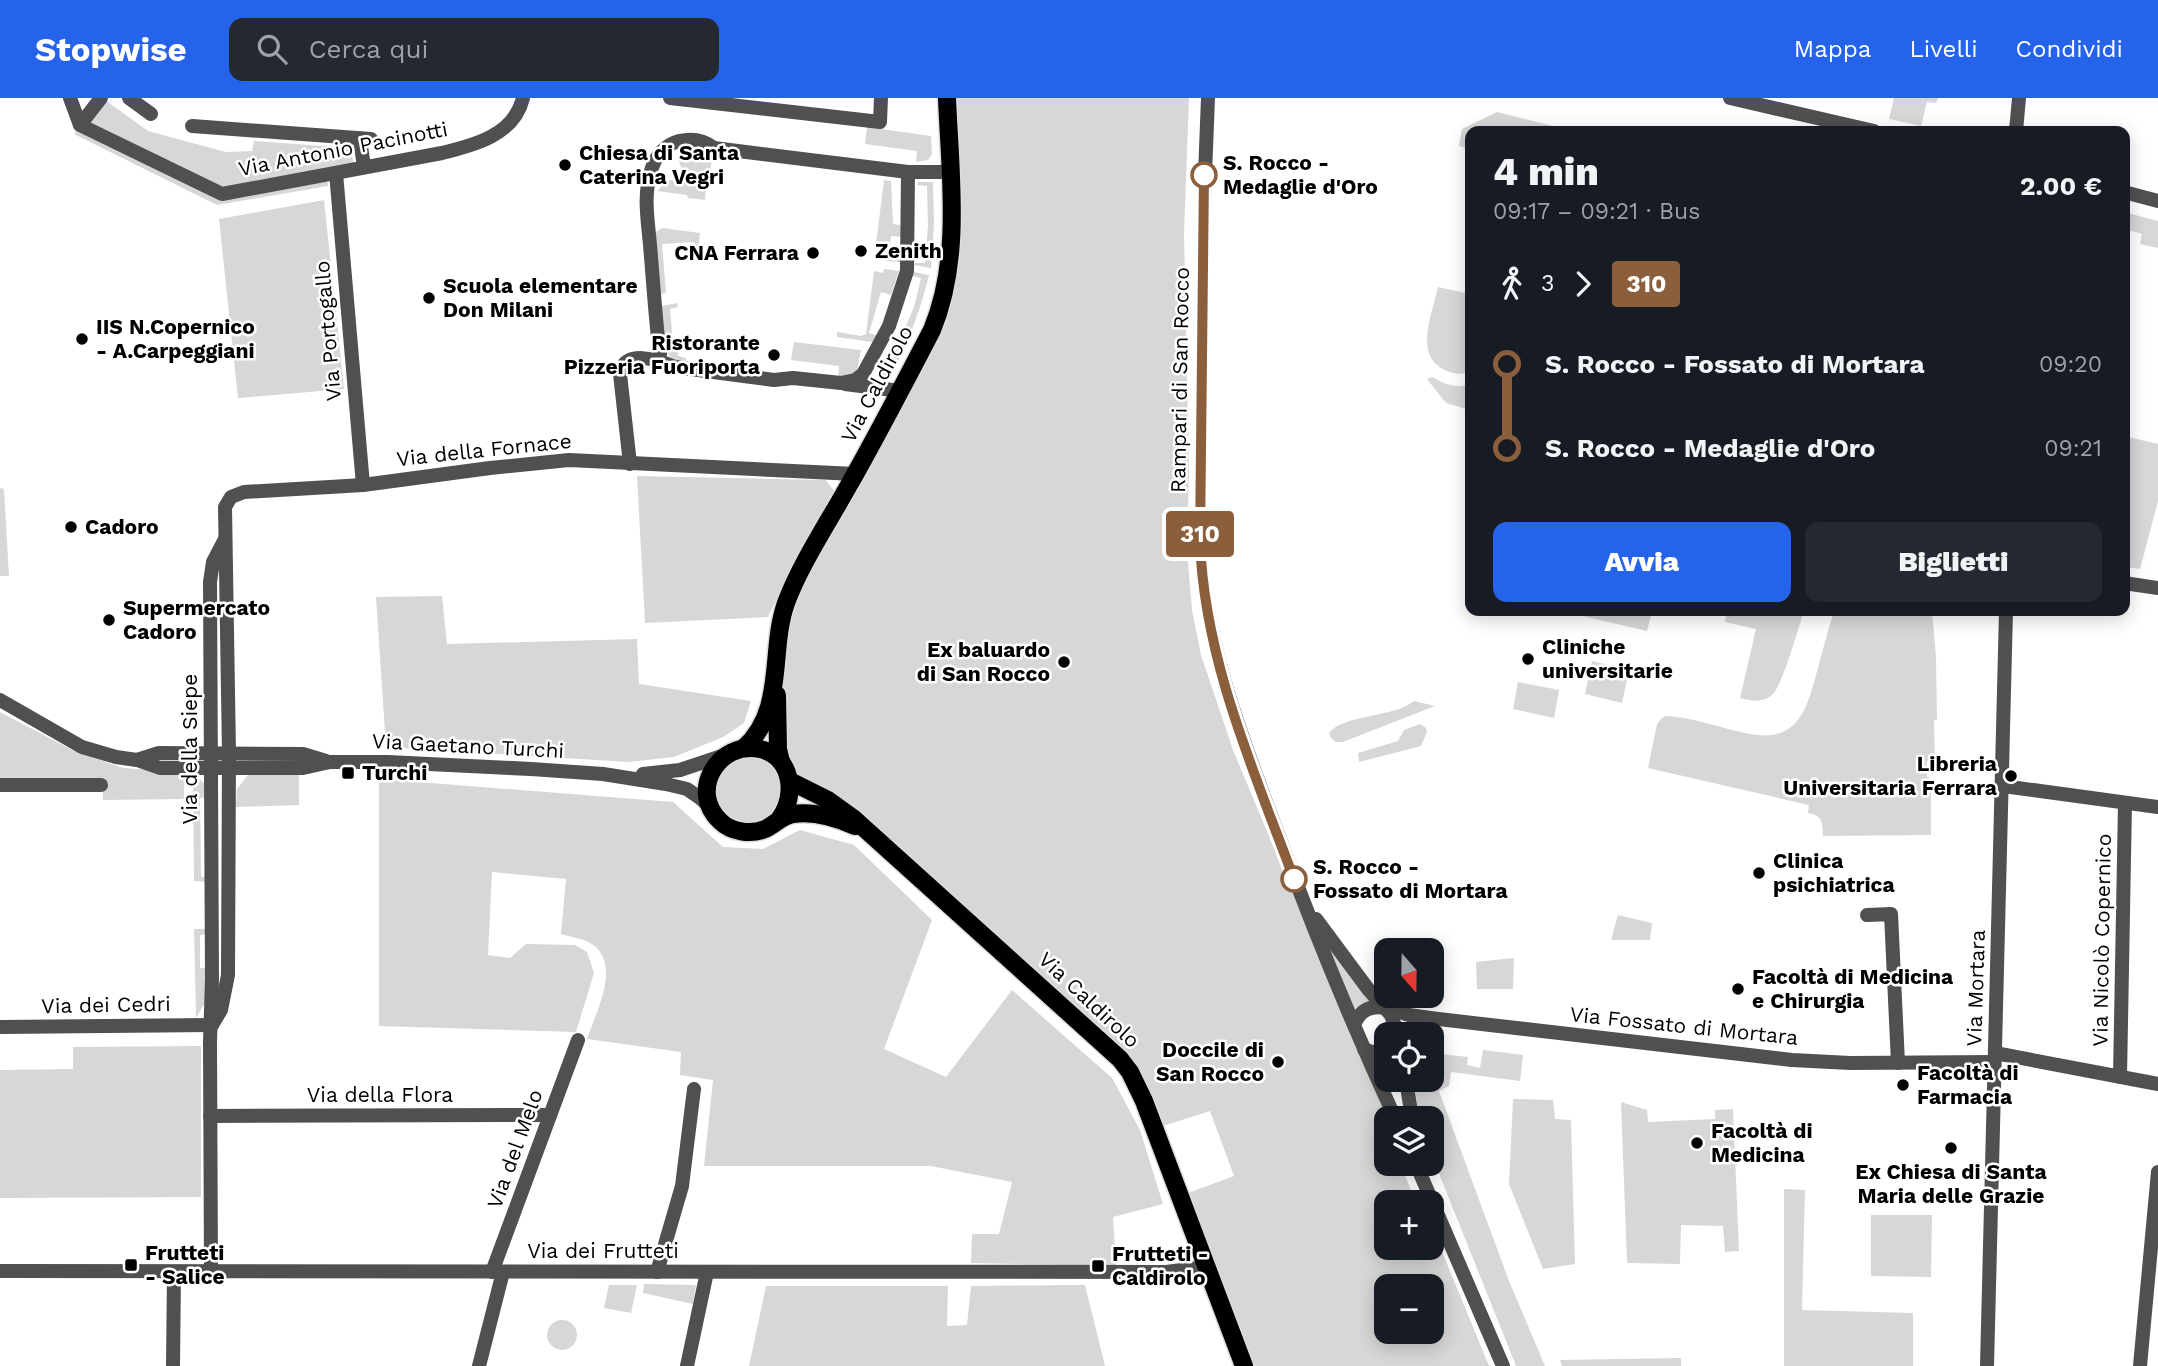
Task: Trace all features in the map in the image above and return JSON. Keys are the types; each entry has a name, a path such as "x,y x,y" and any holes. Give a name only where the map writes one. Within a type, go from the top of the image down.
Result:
{"main road":[{"name":"Via Caldirolo","path":"744,748 766,720 775,674 778,636 787,602 932,330 944,293 950,249 947,98"},
{"name":"Via Caldirolo","path":"775,674 779,716 778,750 790,781 828,800 874,836 1120,1059 1130,1072 1144,1101 1244,1366"},
{"path":"710,807 706,791 708,778 714,766 725,755 744,748 761,749 781,762"},
{"path":"780,818 791,797 790,781"},
{"name":"Via Caldirolo","path":"710,807 721,822 740,831 755,832 766,829 780,818 805,813 854,825 874,836"}],"street":[{"path":"70,98 80,125"},
{"path":"80,125 101,98"},
{"path":"129,98 151,114"},
{"name":"Via Antonio Pacinotti","path":"80,125 222,194 442,153 486,139 511,123 523,98"},
{"path":"670,98 880,122 881,98"},
{"name":"Rampari di San Rocco","path":"1208,98 1202,258 1200,541 1203,587 1213,643 1232,710 1301,898 1390,1106"},
{"path":"1730,98 1852,126"},
{"path":"2017,126 2020,98"},
{"name":"Via Antonio Pacinotti","path":"192,126 366,139 364,167"},
{"path":"656,361 660,354 646,199 651,169 657,156 670,144 698,140 707,142 714,148 908,172 950,172"},
{"path":"841,383 855,380 863,374 889,326 906,271 908,172"},
{"name":"Via Portogallo","path":"336,173 363,485"},
{"path":"2130,194 2158,201"},
{"path":"639,358 654,343 658,332"},
{"path":"629,464 620,374 621,365 625,361 639,358 675,367 774,380 793,378 900,391"},
{"path":"868,365 883,384 900,391"},
{"name":"Via della Fornace","path":"244,492 363,485 546,461 577,460 855,474"},
{"name":"Via della Siepe","path":"212,1025 224,1000 228,975 229,761 225,507 236,494 244,492"},
{"name":"Via della Siepe","path":"211,1273 210,582 213,562 226,538"},
{"path":"210,582 227,582"},
{"path":"2130,584 2158,588"},
{"path":"211,611 227,611"},
{"name":"Via Mortara","path":"1987,1366 2006,616"},
{"name":"Via Gaetano Turchi","path":"0,701 82,747 137,760 159,753 211,761 463,765 603,774 659,774 725,755"},
{"name":"Via Gaetano Turchi","path":"603,774 687,789 701,797 710,807"},
{"path":"0,785 101,785"},
{"path":"2003,786 2158,807"},
{"name":"Via Nicolò Copernico","path":"2120,1077 2125,803"},
{"path":"212,887 228,886"},
{"name":"Rampari di San Rocco","path":"1301,898 1374,995"},
{"path":"1867,915 1891,914 1898,1063"},
{"path":"212,923 228,923"},
{"path":"1354,1025 1360,1014 1374,1007"},
{"name":"Rampari di San Rocco","path":"1386,1008 1394,1022"},
{"name":"Via Fossato di Mortara","path":"1386,1008 1430,1018 1792,1060 1898,1063 1995,1057 2158,1084"},
{"path":"1423,1022 1430,1018"},
{"name":"Via dei Cedri","path":"0,1027 212,1025"},
{"name":"Via del Melo","path":"479,1366 498,1272 578,1040"},
{"path":"1364,1049 1374,1052"},
{"path":"657,1272 682,1186 694,1089"},
{"name":"Via della Flora","path":"210,1116 550,1115"},
{"path":"2140,1366 2158,1172"},
{"path":"1422,1176 1503,1366"},
{"name":"Via dei Frutteti","path":"0,1272 1166,1272 1206,1267"},
{"path":"173,1366 174,1272"},
{"path":"687,1366 707,1272"},
{"path":"2142,1345 2158,1342"}],"shaded area":[{"path":"954,98 1189,98 1184,234 1189,475 1187,550 1192,610 1201,655 1233,750 1382,1106 1374,1106 1374,1176 1405,1176 1411,1190 1374,1190 1374,1260 1444,1260 1444,1256 1489,1366 1254,1366 1188,1193 1234,1176 1210,1111 1163,1126 1137,1070 1114,1040 846,803 801,779 792,766 787,753 782,684 787,623 808,576 940,329"},
{"path":"1894,98 1938,98 1936,103 1927,102 1921,126 1889,119"},
{"path":"105,100 148,131 226,152 252,151 254,141 351,148 354,166 222,187 90,122"},
{"path":"1497,112 1553,126 1468,126"},
{"path":"867,127 931,136 932,154 928,160 916,162 917,151 865,144"},
{"path":"79,128 220,197 327,178 328,186 217,205 74,134"},
{"path":"1465,128 1465,148 1459,146 1462,129"},
{"path":"689,147 702,150 712,158 710,174 682,170 678,158 683,149"},
{"path":"669,180 706,184 705,200 657,191"},
{"path":"884,180 891,181 893,224 904,226 904,237 891,236 890,246 902,248 900,262 885,261 885,245 876,244"},
{"path":"918,182 933,182 931,268 914,265 925,263 928,225 927,186 917,185"},
{"path":"324,200 344,389 238,398 219,219"},
{"path":"2130,214 2158,221 2158,248 2140,244 2142,234 2130,230"},
{"path":"662,228 700,233 697,261 694,242 662,244 666,293 660,294 654,233"},
{"path":"884,269 899,271 891,295 881,292 869,333 879,336 872,342 837,337 837,332 861,336 866,334 874,271 883,273"},
{"path":"913,272 929,275 912,330 888,381 880,376 878,370 886,354 893,357 914,307 921,278 913,276"},
{"path":"1438,287 1465,293 1465,373 1446,371 1434,362 1427,343"},
{"path":"677,303 678,307 670,309 673,344 680,345 678,356 686,358 686,364 670,357 666,349 660,310 662,306"},
{"path":"794,342 861,350 857,372 838,378 839,366 791,360"},
{"path":"1432,377 1450,385 1465,385 1465,409 1446,403 1427,379"},
{"path":"2130,437 2158,444 2158,501 2140,569 2130,568"},
{"path":"637,476 826,480 834,491 792,566 768,617 645,623"},
{"path":"0,488 4,489 9,576 0,576"},
{"path":"442,596 447,644 637,639 639,684 751,701 744,723 723,737 674,757 629,762 386,747 376,597"},
{"path":"1582,616 1651,616 1647,631"},
{"path":"1726,616 1802,616 1781,681 1772,695 1761,700 1740,698 1756,629 1725,622"},
{"path":"1833,616 1932,616 1937,720 1934,720 1935,761 1927,761 1927,777 1931,784 1931,835 1823,836 1821,820 1808,813 1809,805 1648,768 1657,724 1665,716 1750,734 1767,735 1780,733 1791,727 1799,719 1810,696"},
{"path":"1592,661 1629,670 1622,703 1585,694"},
{"path":"1518,682 1559,690 1554,718 1513,709"},
{"path":"1414,701 1435,706 1343,742 1336,742 1331,738 1329,733 1346,722 1394,710"},
{"path":"0,712 72,750 123,768 184,772 184,799 103,800 103,781 0,780"},
{"path":"1420,724 1427,732 1421,746 1359,762 1358,753 1398,741 1404,730"},
{"path":"749,756 762,759 773,766 780,777 783,790 780,803 773,814 762,821 749,824 736,821 725,814 718,803 715,790 718,777 725,766 736,759"},
{"path":"299,772 299,805 236,807 237,789 248,775"},
{"path":"193,777 204,784 208,797 200,798 201,877 210,877 210,882 194,881"},
{"path":"379,779 673,802 723,847 763,849 800,830 854,845 932,920 884,1049 946,1077 1012,990 1112,1078 1140,1130 1163,1204 1113,1217 1116,1266 971,1263 972,1234 999,1234 1012,1182 931,1166 704,1166 713,1080 680,1075 681,1052 587,1039 604,989 605,964 601,953 592,944 561,934 566,879 492,872 488,955 510,958 526,944 575,945 587,952 594,973 576,1032 379,1026"},
{"path":"1618,915 1652,923 1650,940 1611,940"},
{"path":"194,929 209,929 210,934 200,935 200,968 210,968 207,999 196,1018"},
{"path":"1326,941 1370,1000 1354,1009"},
{"path":"1514,958 1513,989 1477,989 1476,962"},
{"path":"201,1046 201,1197 0,1198 0,1070 73,1069 73,1047"},
{"path":"1483,1050 1523,1055 1520,1081 1451,1072 1449,1086 1444,1088 1444,1054 1468,1057 1467,1065 1480,1068"},
{"path":"1416,1092 1439,1092 1509,1281 1545,1366 1516,1366 1440,1176 1444,1176 1444,1106 1417,1106"},
{"path":"1513,1099 1553,1100 1555,1119 1571,1120 1575,1264 1543,1269 1509,1184"},
{"path":"1621,1102 1647,1110 1648,1122 1715,1119 1715,1110 1733,1109 1739,1251 1725,1252 1723,1226 1681,1225 1680,1264 1627,1263"},
{"path":"1784,1189 1805,1190 1802,1310 1913,1313 1913,1366 1784,1366"},
{"path":"1871,1215 1932,1215 1931,1277 1871,1276"},
{"path":"644,1284 696,1285 693,1304 643,1293"},
{"path":"609,1285 637,1285 631,1313 604,1308"},
{"path":"1085,1285 1105,1366 749,1366 766,1286 948,1286 947,1326 967,1325 971,1286"},
{"path":"562,1320 573,1324 577,1335 573,1346 562,1350 551,1346 547,1335 551,1324"},
{"path":"1681,1358 1681,1366 1562,1366 1560,1360"}],"bus line":[{"name":"310","path":"1204,175 1200,541 1203,587 1213,643 1232,710 1294,879"}],"place":[{"name":"Chiesa di Santa Caterina Vegri","path":"565,165"},
{"name":"S. Rocco - Medaglie d'Oro","path":"1204,175"},
{"name":"Zenith","path":"861,251"},
{"name":"CNA Ferrara","path":"813,253"},
{"name":"Scuola elementare Don Milani","path":"429,298"},
{"name":"IIS N.Copernico - A.Carpeggiani","path":"82,339"},
{"name":"Ristorante Pizzeria Fuoriporta","path":"774,355"},
{"name":"Cadoro","path":"71,527"},
{"name":"Supermercato Cadoro","path":"109,620"},
{"name":"Cliniche universitarie","path":"1528,659"},
{"name":"Ex baluardo di San Rocco","path":"1064,662"},
{"name":"Turchi","path":"348,773"},
{"name":"Libreria Universitaria Ferrara","path":"2011,776"},
{"name":"Clinica psichiatrica","path":"1759,873"},
{"name":"S. Rocco - Fossato di Mortara","path":"1294,879"},
{"name":"Facoltà di Medicina e Chirurgia","path":"1738,989"},
{"name":"Doccile di San Rocco","path":"1278,1062"},
{"name":"Facoltà di Farmacia","path":"1903,1085"},
{"name":"Facoltà di Medicina","path":"1697,1143"},
{"name":"Ex Chiesa di Santa Maria delle Grazie","path":"1951,1148"},
{"name":"Frutteti - Salice","path":"131,1265"},
{"name":"Frutteti - Caldirolo","path":"1098,1266"}]}
